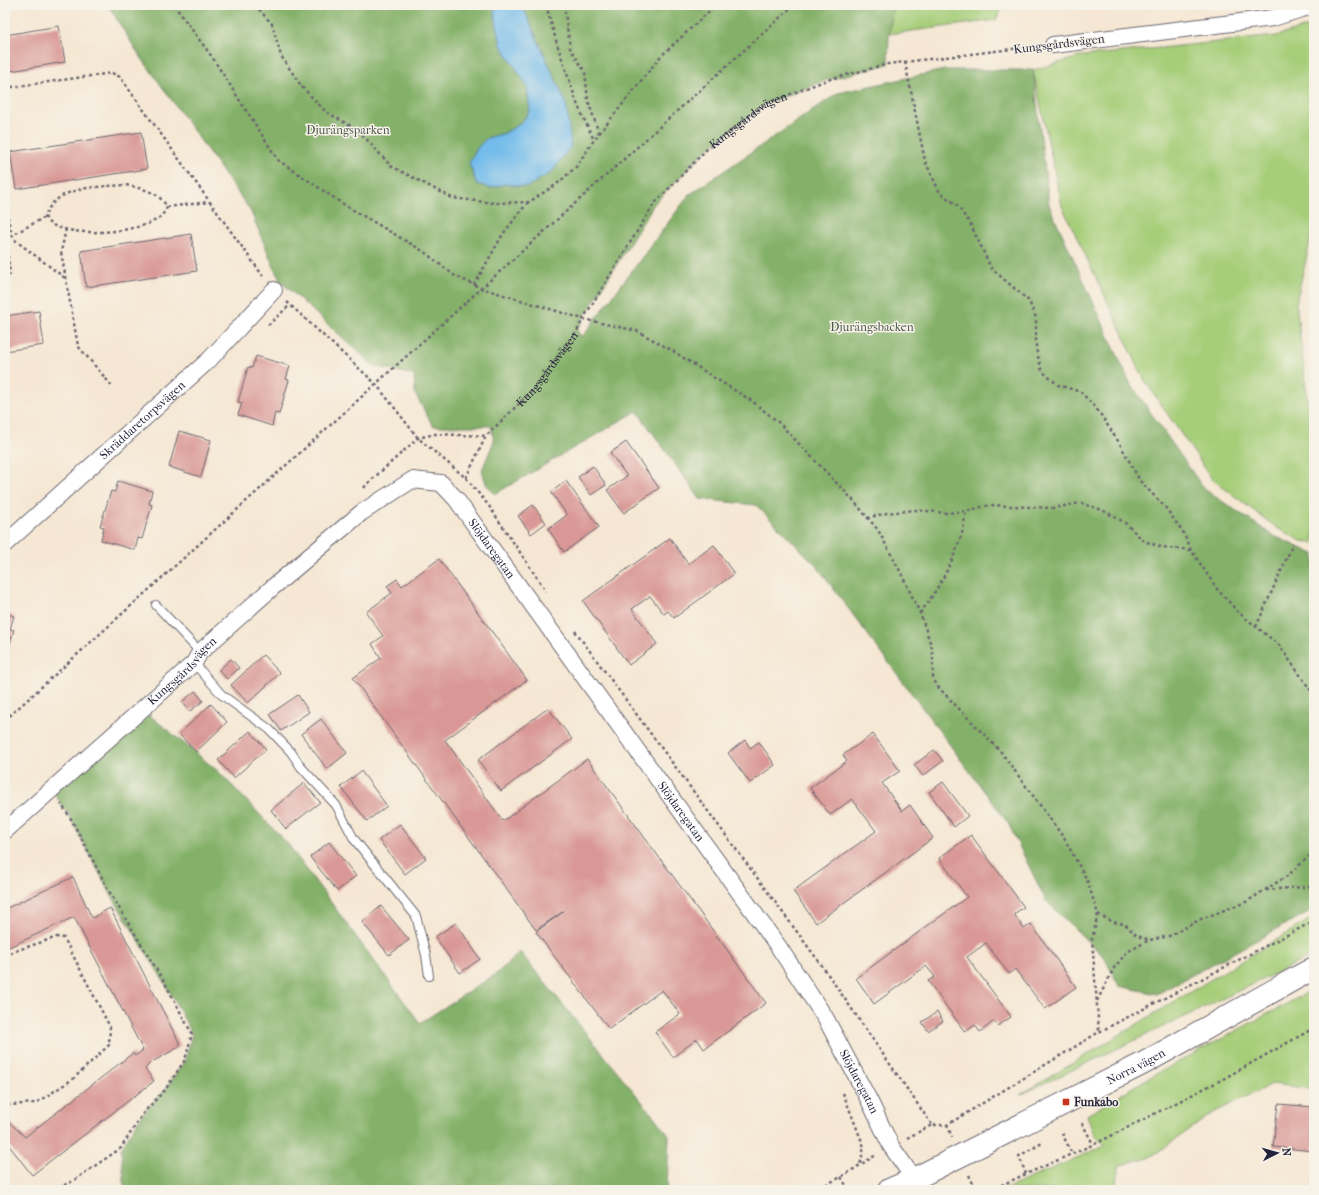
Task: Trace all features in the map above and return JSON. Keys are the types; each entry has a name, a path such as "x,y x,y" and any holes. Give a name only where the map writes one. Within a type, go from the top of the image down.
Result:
{"main road":[{"name":"Norra vägen","path":"889,1190 914,1179 1144,1063 1314,968"}],"street":[{"name":"Kungsgårdsvägen","path":"1053,45 1273,18 1314,5"},
{"name":"Skräddaretorpsvägen","path":"5,544 210,359 274,290"},
{"name":"Kungsgårdsvägen","path":"5,831 197,658 273,587 361,513 412,480"},
{"name":"Slöjdaregatan","path":"412,480 440,483 456,499 764,927 826,1019 869,1100 891,1146 914,1179"}],"lane":[{"path":"156,605 197,658 222,695 269,729 336,805 354,840 416,916 426,955 429,976"}],"path":[{"path":"174,5 212,57 278,160 343,204 423,251 455,276 481,288 583,319 637,331 673,351 752,401 778,422 853,500 878,530 900,570 920,613 932,648 934,659 933,677 937,686 1001,752 1064,838 1087,880 1098,914 1092,940 1100,1032"},
{"path":"255,5 272,24 281,56 302,87 326,112 358,130 391,166 452,198 494,203 529,202"},
{"path":"546,5 556,44 578,106 594,140"},
{"path":"564,5 570,48 586,72 588,100 599,134"},
{"path":"474,285 503,234 529,202 557,184 576,167 594,140 660,57 716,5"},
{"path":"5,720 794,5"},
{"name":"Kungsgårdsvägen","path":"486,436 534,389 577,331 654,204 706,150 765,104 828,80 888,64 1053,45"},
{"path":"905,62 925,161 940,193 956,204 971,225 990,268 1029,301 1036,318 1036,349 1042,371 1058,385 1081,392 1099,412 1120,444 1140,481 1165,507 1183,532 1191,550 1217,589 1238,612 1279,645 1314,694"},
{"path":"5,88 112,73 120,77 257,270 274,290"},
{"path":"5,239 45,217 47,209 55,200 71,192 97,187 126,185 147,190 164,201 167,207 164,214 152,222 124,230 90,233 66,229 50,224 45,217"},
{"path":"167,207 209,202"},
{"path":"5,205 12,235 16,241 66,278"},
{"path":"66,229 61,252 78,346 112,386"},
{"path":"5,250 8,257 10,274 5,284"},
{"path":"361,513 360,497 366,484 418,438 435,434 486,436 466,478"},
{"path":"867,518 887,513 914,510 948,513 966,511 990,505 1053,508 1081,503 1102,510 1124,522 1144,541 1161,548 1191,550"},
{"path":"920,613 931,599 951,562 961,536 966,511"},
{"path":"1256,627 1293,544"},
{"path":"52,790 70,817 110,893 166,985 192,1034 185,1060 165,1090 144,1112 121,1148 73,1181 53,1190"},
{"path":"56,808 61,803"},
{"path":"1097,1001 1114,968 1127,952 1150,940 1169,936 1201,920 1246,902 1287,876 1314,852"},
{"path":"1265,890 1314,886"},
{"path":"1098,914 1113,922 1125,924 1137,936 1150,940"},
{"path":"932,1124 946,1125 1100,1032 1314,921"},
{"path":"5,956 15,951 57,937 64,938 110,1027 109,1045 73,1079 36,1103 9,1105 5,1102"},
{"path":"990,1190 1093,1144 1223,1079 1314,1028"},
{"path":"843,1091 864,1147 860,1165"},
{"path":"1082,1122 1093,1144"},
{"path":"1062,1133 1072,1154"},
{"path":"1026,1174 1019,1156 1044,1142"},
{"path":"815,1190 841,1177 872,1158"},
{"path":"841,1177 848,1190"}],"green space":[{"name":"Djurängsbacken","path":"108,5 493,5 501,45 527,86 530,111 521,123 505,133 487,138 478,147 469,163 477,184 490,188 505,184 527,187 555,78 522,5 893,5 889,34 888,64 827,80 765,104 706,150 654,204 583,319 577,331 582,337 689,195 838,93 944,70 1033,70 1049,205 1130,383 1204,489 1272,535 1314,554 1314,909 1157,994 1119,986 1104,957 1046,901 1008,823 816,565 756,505 700,499 637,411 495,494 486,484 482,470 494,441 491,426 433,426 415,394 414,375 374,366 280,281 250,210 136,50"},
{"path":"893,5 1004,5 996,20 889,34"},
{"path":"1314,25 1314,224 1296,303 1314,454 1314,543 1301,541 1277,528 1212,479 1145,381 1062,206 1033,70 1083,56 1276,36"},
{"path":"143,710 219,772 287,843 420,1023 496,974 520,952 669,1135 667,1190 125,1190 121,1148 144,1112 165,1090 185,1060 192,1034 166,985 110,893 70,817 52,790"},
{"path":"1314,917 1314,955 1020,1095"},
{"path":"1314,989 1314,1089 1272,1084 1213,1113 1152,1156 1118,1166 1117,1190 1003,1190 1106,1145 1096,1136 1087,1115 1145,1080"}],"water":[{"path":"493,5 522,5 566,103 571,146 552,172 527,187 505,184 490,188 477,184 469,163 478,147 487,138 505,133 521,123 530,111 527,86 501,45"}],"building":[{"path":"59,26 65,62 5,72 5,35"},
{"path":"141,132 147,169 16,189 10,152"},
{"path":"191,234 197,271 86,287 81,251"},
{"path":"39,311 44,345 5,351 5,316"},
{"path":"256,356 290,366 286,379 289,380 279,414 275,413 272,426 238,415 242,403 238,402 248,367 252,368"},
{"path":"179,431 211,440 201,477 169,467"},
{"path":"626,442 659,488 624,513 607,490 627,476 610,453"},
{"path":"5,452 7,465 5,468"},
{"path":"593,466 606,485 591,495 578,477"},
{"path":"118,481 152,491 149,504 152,505 142,539 138,538 135,550 101,540 104,527 100,526 111,491 115,492"},
{"path":"566,481 599,527 564,552 548,529 567,515 551,492"},
{"path":"533,505 546,523 531,534 518,516"},
{"path":"670,538 688,564 714,545 734,574 674,618 668,611 664,614 650,596 632,609 657,644 629,665 583,601"},
{"path":"439,559 527,680 445,740 503,821 587,759 766,1003 704,1049 697,1039 673,1057 655,1032 680,1014 662,990 609,1029 536,932 564,911 536,930 353,678 381,658 372,644 383,636 366,612 392,593 387,586 397,579 402,586"},
{"path":"5,613 14,616 10,629 14,630 5,659"},
{"path":"263,655 280,673 248,703 231,685"},
{"path":"231,659 239,668 227,679 219,670"},
{"path":"195,691 203,701 190,711 182,702"},
{"path":"298,695 309,712 281,731 270,714"},
{"path":"211,704 227,722 196,752 179,734"},
{"path":"548,708 572,739 501,791 478,760"},
{"path":"321,719 347,753 327,769 301,734"},
{"path":"250,731 266,749 234,778 218,760"},
{"path":"873,734 900,771 882,783 902,811 910,805 933,838 816,923 793,891 876,831 852,799 830,815 810,788 847,761 843,755"},
{"path":"745,740 750,748 759,742 775,765 750,783 728,753"},
{"path":"934,750 943,761 923,776 914,765"},
{"path":"361,771 387,806 367,821 341,787"},
{"path":"943,782 968,816 954,827 929,792"},
{"path":"304,783 320,802 286,829 271,810"},
{"path":"400,824 426,858 405,874 379,840"},
{"path":"971,835 1024,907 1014,914 1024,929 1031,924 1076,987 1045,1009 1015,969 1009,974 986,943 967,957 1011,1017 998,1026 994,1021 980,1032 975,1025 965,1032 928,981 935,977 926,966 874,1004 856,978 967,897 939,858"},
{"path":"329,842 356,876 337,891 310,857"},
{"path":"73,877 92,918 110,908 181,1046 150,1063 145,1069 154,1081 32,1175 11,1148 5,1143 5,1118 25,1137 133,1053 135,1056 143,1050 74,917 5,949 5,909"},
{"path":"381,906 409,940 389,955 362,922"},
{"path":"456,923 480,959 460,973 435,937"},
{"path":"937,1012 943,1021 928,1031 922,1022"},
{"path":"1278,1104 1314,1107 1314,1151 1273,1147"}],"place":[{"name":"Funkabo","path":"1066,1102"}],"park label":[{"name":"Djurängsparken","path":"348,130"}]}
